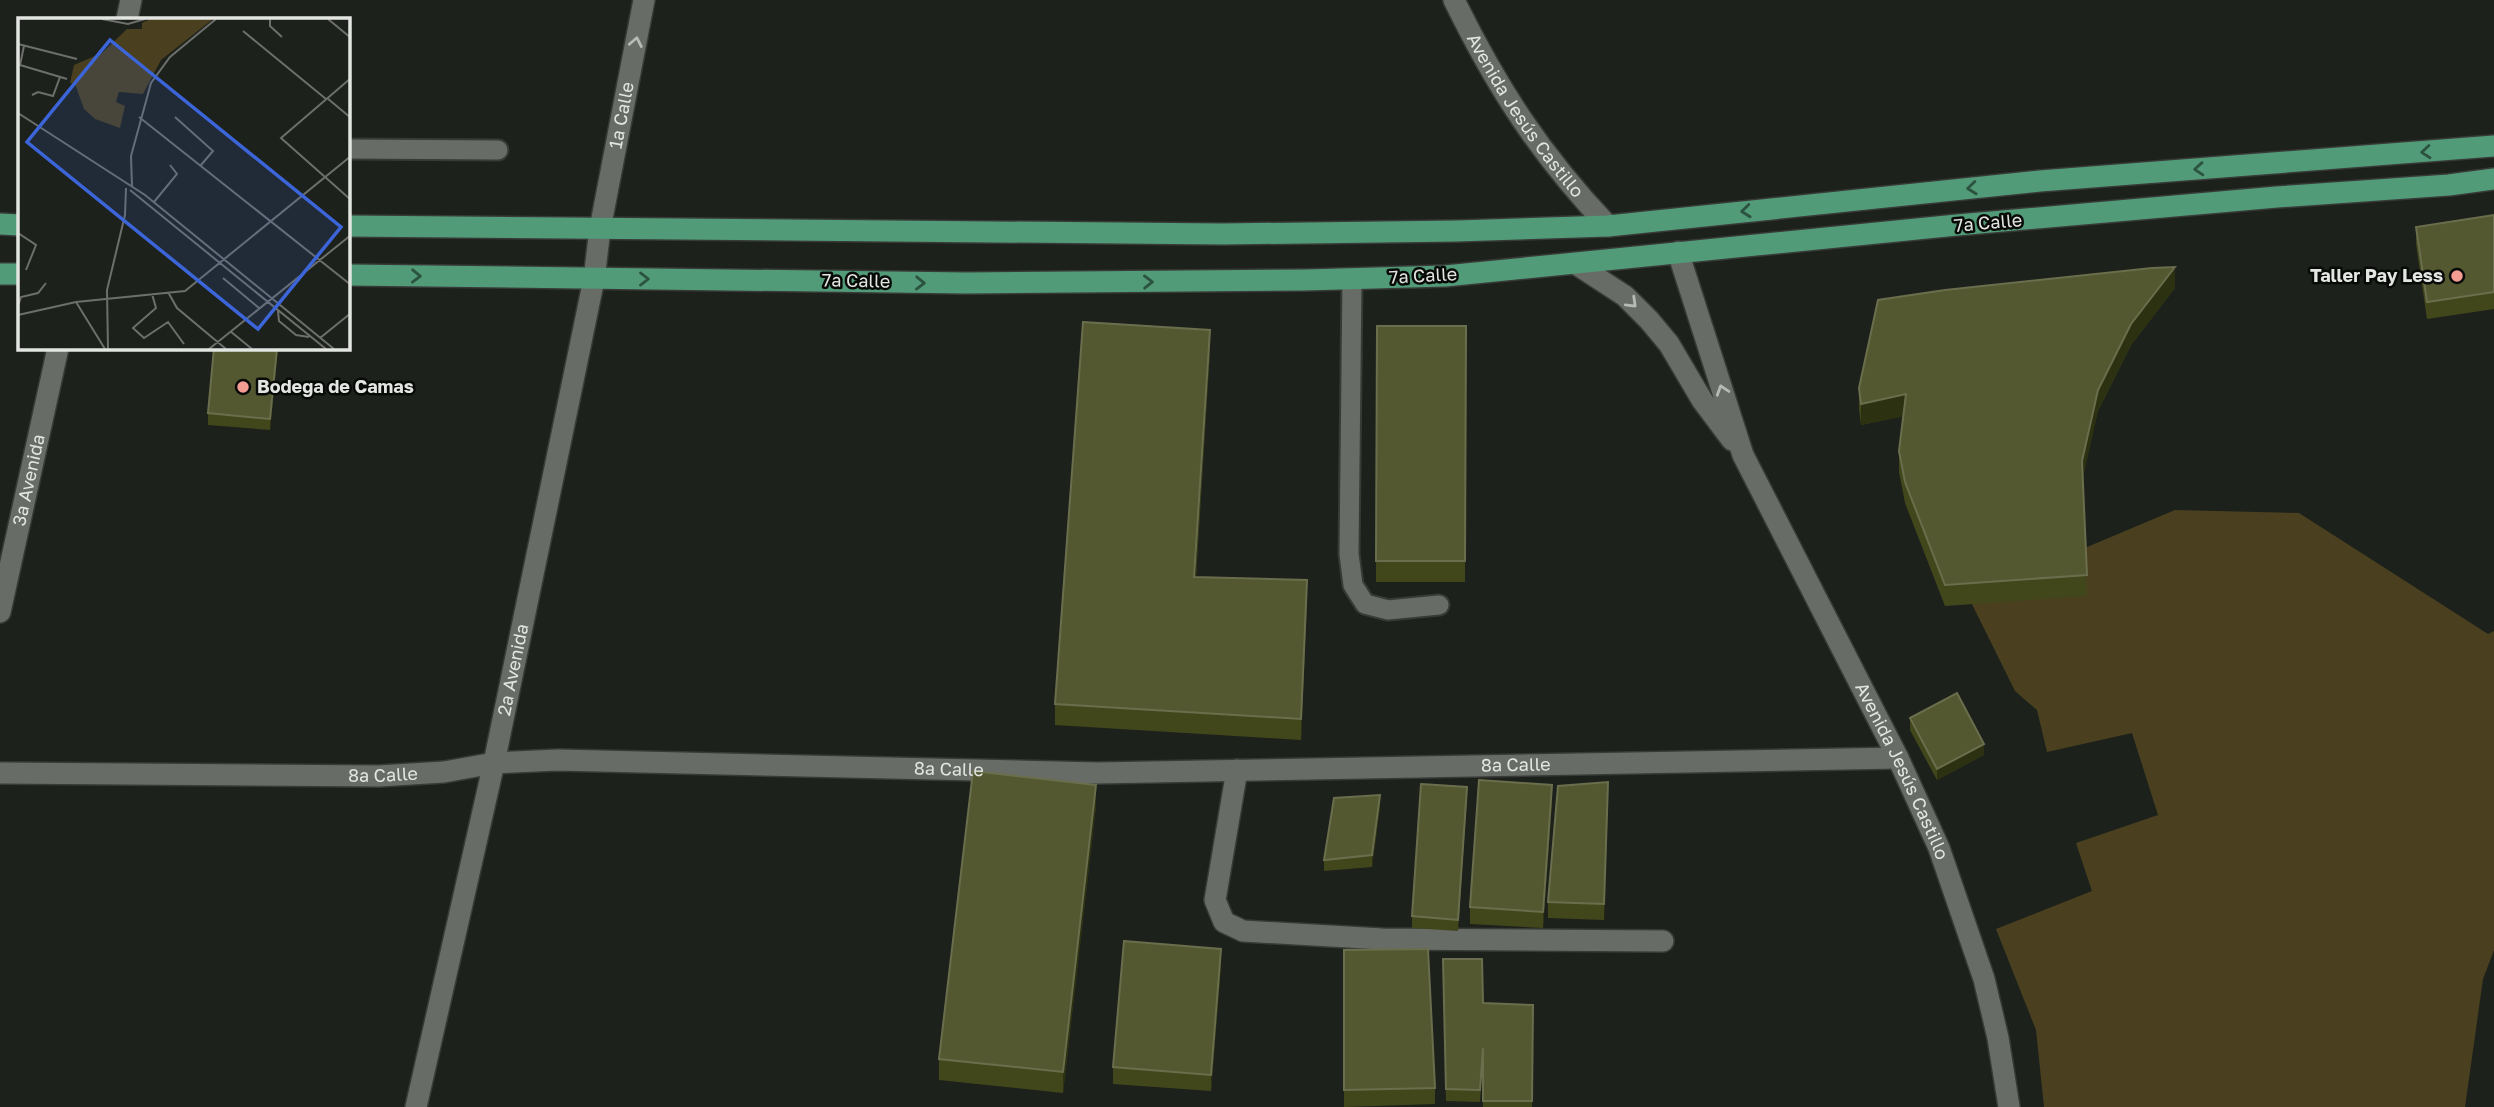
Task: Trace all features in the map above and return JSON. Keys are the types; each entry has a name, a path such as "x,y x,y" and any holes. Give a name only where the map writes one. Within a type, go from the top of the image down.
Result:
{"main road":[{"name":"7a Calle","path":"350,226 1223,234 1608,226 2040,181 2494,146"},
{"name":"7a Calle","path":"350,275 966,284 1445,276 1678,252 2494,179"},
{"path":"0,224 18,225"},
{"path":"0,274 18,274"}],"street":[{"path":"127,18 131,0"},
{"name":"1a Calle","path":"600,229 644,0"},
{"name":"Avenida Jesús Castillo","path":"1454,0 1474,41 1541,149 1608,226"},
{"name":"2a Avenida","path":"416,1107 494,763 594,279 600,229"},
{"name":"Avenida Jesús Castillo","path":"1678,252 1743,455 1898,758 1940,848 1984,979 1998,1038 2009,1107"},
{"name":"Avenida Jesús Castillo","path":"1576,264 1625,296 1649,320 1668,344 1702,400 1743,455"},
{"name":"3a Avenida","path":"0,612 58,350"},
{"name":"8a Calle","path":"0,773 379,776 444,772 494,763 558,760 1097,773 1898,758"},
{"path":"1237,770 1215,900 1224,922 1233,928 1243,931 1382,939 1664,941"}],"lane":[{"path":"350,149 498,150"},
{"path":"1352,279 1349,554 1353,585 1365,604 1388,610 1439,605"}],"shaded area":[{"path":"2175,510 2299,513 2488,634 2494,631 2494,950 2483,979 2465,1107 2044,1107 2036,1030 1996,929 2092,891 2076,843 2158,815 2132,733 2047,752 2037,710 2015,691 1962,584 2028,572"}],"building":[{"name":"Taller Pay Less","path":"2494,215 2494,292 2427,302 2416,227"},
{"path":"2175,267 2131,324 2098,390 2082,461 2087,575 1945,585 1905,482 1899,451 1906,394 1861,404 1859,388 1878,300 1945,290"},
{"path":"1083,322 1210,330 1194,577 1307,580 1301,719 1055,704"},
{"path":"1377,326 1466,326 1465,561 1376,561"},
{"name":"Bodega de Camas","path":"214,350 277,350 270,419 208,413"},
{"path":"1957,693 1984,744 1937,769 1910,718"},
{"path":"973,771 1096,785 1063,1072 939,1059"},
{"path":"1479,780 1552,785 1543,912 1470,907"},
{"path":"1608,782 1604,904 1548,902 1558,786"},
{"path":"1421,784 1467,787 1458,920 1412,916"},
{"path":"1380,795 1372,855 1324,860 1334,798"},
{"path":"1124,941 1221,949 1211,1075 1113,1067"},
{"path":"1428,949 1435,1088 1344,1090 1344,950"},
{"path":"1443,959 1482,959 1483,1003 1533,1005 1532,1101 1483,1101 1483,1048 1480,1090 1446,1089"}],"place":[{"name":"Taller Pay Less","path":"2457,276"},
{"name":"Bodega de Camas","path":"243,387"}]}
